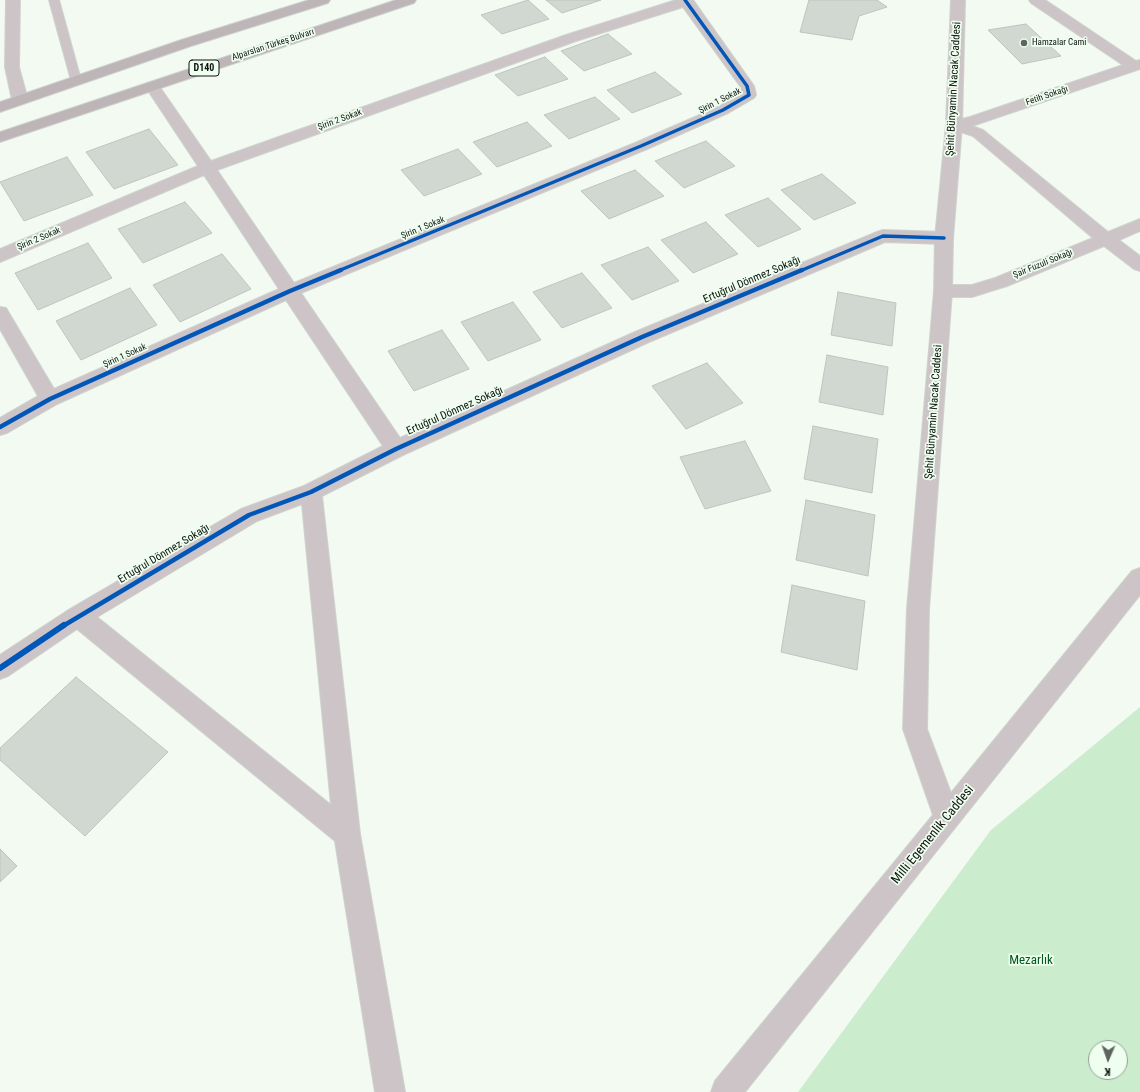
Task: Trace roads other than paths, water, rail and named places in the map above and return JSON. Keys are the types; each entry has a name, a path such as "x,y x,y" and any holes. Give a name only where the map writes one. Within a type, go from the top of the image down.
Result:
{"highway":[{"path":"0,107 186,43 323,0"},
{"name":"Alparslan Türkeş Bulvarı","path":"0,137 409,0"}],"street":[{"path":"13,0 12,67 20,100"},
{"name":"Şehit Bünyamin Nacak Caddesi","path":"947,818 915,729 918,609 943,291 944,238 954,126 958,0"},
{"path":"1036,0 1137,65"},
{"name":"Şirin 2 Sokak","path":"0,256 207,168 571,38 686,1"},
{"name":"Şirin 1 Sokak","path":"0,427 50,399 290,291 641,146 723,110 748,95 747,86 686,1"},
{"name":"Fetih Sokağı","path":"954,126 974,121 1137,65"},
{"path":"152,86 396,449"},
{"path":"954,126 978,133 1140,265"},
{"name":"Şair Fuzuli Sokağı","path":"943,291 972,291 1001,282 1140,225"},
{"name":"Ertuğrul Dönmez Sokağı","path":"0,668 78,616 249,515 311,492 396,449 642,337 884,236 944,238"},
{"path":"0,313 50,399"},
{"path":"311,492 347,834 390,1092"},
{"name":"Milli Egemenlik Caddesi","path":"726,1092 1140,578"},
{"path":"78,616 347,834"}],"lane":[{"path":"54,0 76,80"}],"place":[{"name":"Hamzalar Cami","path":"1024,43"}],"park label":[{"name":"Mezarlık","path":"1031,961"}]}
